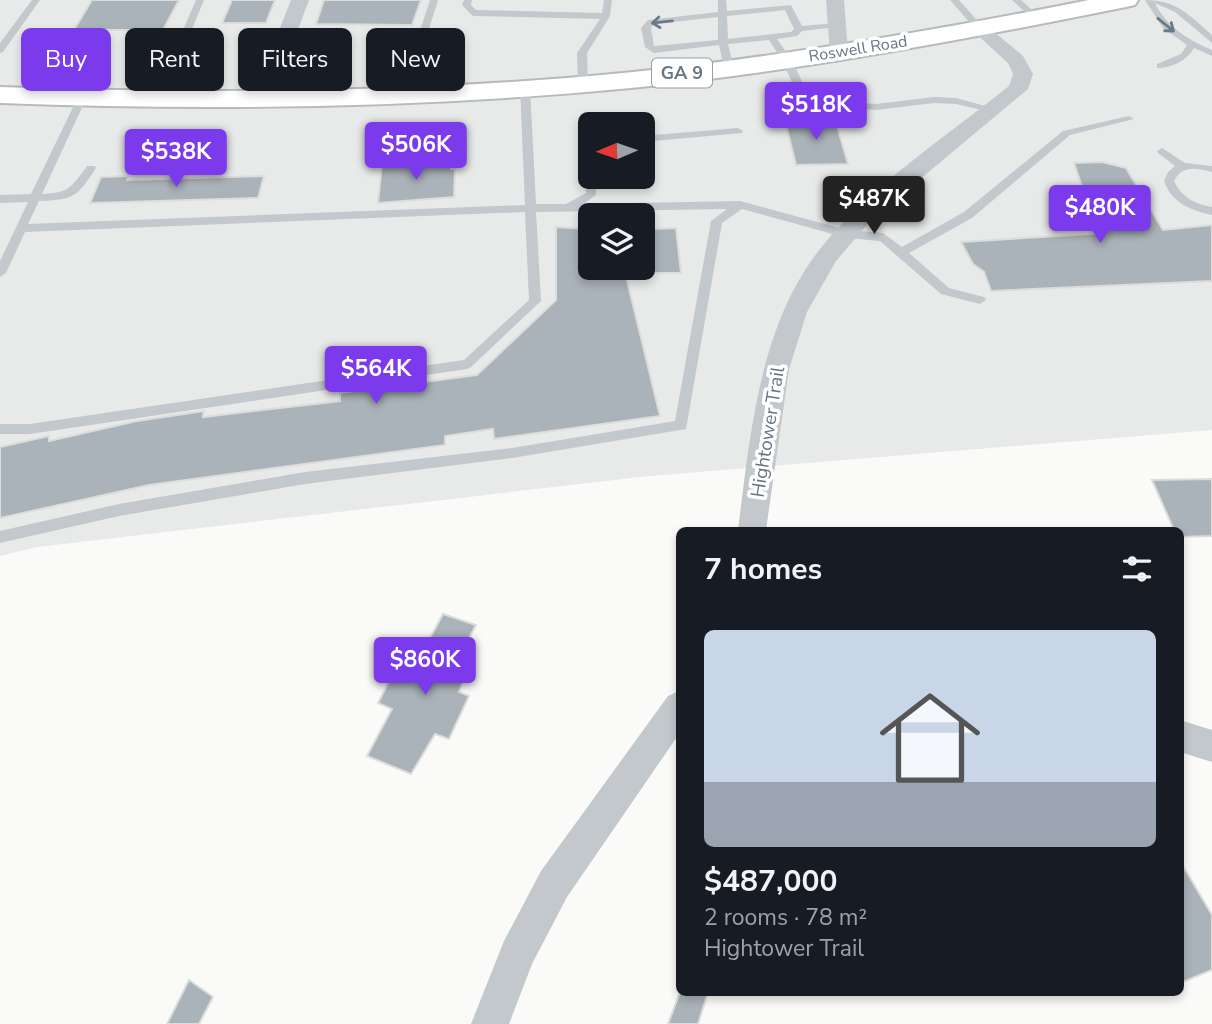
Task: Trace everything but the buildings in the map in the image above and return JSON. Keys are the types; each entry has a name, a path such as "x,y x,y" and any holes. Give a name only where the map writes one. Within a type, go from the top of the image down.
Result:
{"main road":[{"name":"Roswell Road","path":"0,95 81,99 262,99 583,83 678,61 726,55 787,60 839,53 981,30 1094,3 1126,0"}],"street":[{"path":"262,99 300,0"},
{"path":"835,0 834,25 839,53"},
{"name":"Hightower Trail","path":"752,527 776,369 795,312 827,256 863,215 1013,96 1023,74 1016,60 981,30"},
{"path":"490,1024 517,954 554,884 676,710"},
{"path":"1184,737 1212,746"}],"lane":[{"path":"0,50 36,0"},
{"path":"158,99 200,0"},
{"path":"404,94 434,0"},
{"path":"468,0 466,5 473,13 606,16"},
{"path":"583,83 582,53 606,16 608,0"},
{"path":"722,0 726,55 771,36 834,25"},
{"path":"954,0 981,30"},
{"path":"1016,0 1037,18"},
{"path":"1149,0 1154,16 1191,45 1212,53"},
{"path":"1156,0 1178,10 1212,40"},
{"path":"678,61 650,47 646,28 650,22 725,16 732,12 788,7 799,29"},
{"path":"771,36 787,60 806,102 876,107 934,100 956,101 995,110"},
{"path":"1160,66 1185,56 1191,45"},
{"path":"0,429 38,428 467,365 535,301 525,87"},
{"path":"0,274 81,99"},
{"path":"902,252 968,215 1067,132 1129,119"},
{"path":"655,138 738,131"},
{"path":"1163,151 1183,167 1212,169"},
{"path":"1183,167 1170,175 1170,188 1184,202 1212,211"},
{"path":"0,199 61,197 76,190 91,168"},
{"path":"567,207 591,195 591,189"},
{"path":"0,537 119,510 304,478 512,453 681,425 717,221 740,205"},
{"path":"0,238 19,233 530,208 740,205 847,234 883,237 944,292 980,300"}],"shaded area":[{"path":"0,0 1212,0 1212,430 649,476 37,547 0,556"}]}
